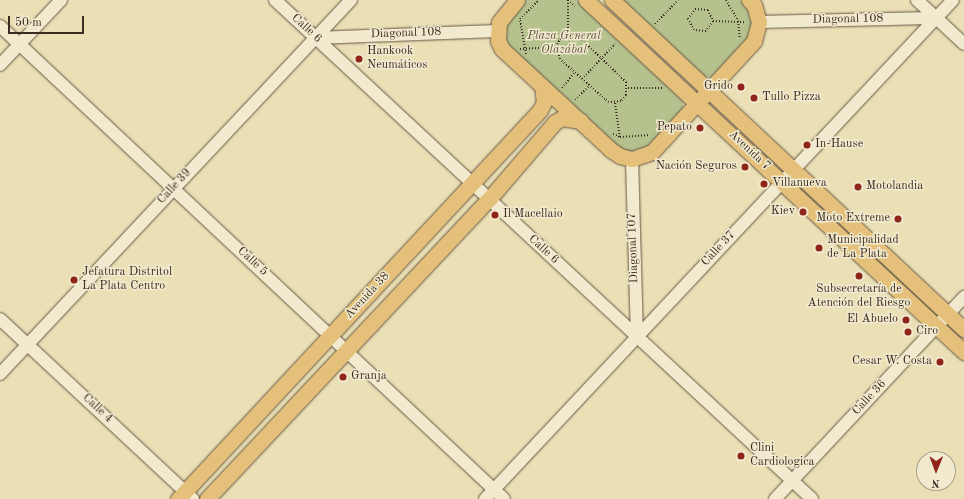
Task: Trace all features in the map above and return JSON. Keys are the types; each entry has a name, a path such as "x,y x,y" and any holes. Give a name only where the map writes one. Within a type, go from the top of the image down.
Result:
{"main road":[{"path":"517,0 504,14 497,31 502,49 549,84 581,122 626,158 652,152 754,41 759,22 754,5 748,0"},
{"name":"Avenida 7","path":"586,0 964,352"},
{"name":"Avenida 7","path":"612,0 964,329"},
{"name":"Avenida 38","path":"185,496 540,110 549,84"},
{"name":"Avenida 38","path":"207,499 489,199 555,122 562,118 581,122"}],"street":[{"path":"0,65 61,0"},
{"name":"Calle 6","path":"275,0 812,499"},
{"name":"Calle 39","path":"0,374 351,0"},
{"path":"917,0 964,44"},
{"name":"Calle 37","path":"485,499 953,0"},
{"name":"Diagonal 108","path":"759,22 936,18"},
{"name":"Calle 5","path":"0,26 504,499"},
{"name":"Diagonal 108","path":"316,38 497,31"},
{"name":"Diagonal 107","path":"626,158 637,337"},
{"name":"Calle 36","path":"775,499 964,297"},
{"name":"Calle 4","path":"0,319 185,496"}],"path":[{"path":"531,59 524,48 520,19 538,0"},
{"path":"568,0 568,35"},
{"path":"653,26 678,0"},
{"path":"726,0 738,22 740,42"},
{"path":"695,9 708,10 713,21 706,31 694,30 688,19 695,9"},
{"path":"713,21 759,22"},
{"path":"568,35 580,38 626,82 628,88 626,95 615,103 604,99 560,59 556,47 560,39 568,35"},
{"path":"582,79 615,44"},
{"path":"502,49 556,47"},
{"path":"562,88 575,72"},
{"path":"549,84 562,88 566,92"},
{"path":"574,100 589,86"},
{"path":"628,88 662,88"},
{"path":"570,96 580,106"},
{"path":"615,103 620,137 626,158"},
{"path":"610,133 620,137 651,135 656,130"}],"green space":[{"name":"Plaza General Olazábal","path":"525,0 577,0 683,99 683,113 648,152 620,153 506,48 502,35 505,23"},
{"name":"Plaza General Olazábal","path":"619,0 740,0 749,9 754,24 751,42 717,77 702,77"}],"place":[{"name":"Hankook Neumáticos","path":"359,59"},
{"name":"Grido","path":"741,87"},
{"name":"Tullo Pizza","path":"754,98"},
{"name":"Pepato","path":"700,128"},
{"name":"In-Hause","path":"807,145"},
{"name":"Nación Seguros","path":"745,167"},
{"name":"Villanueva","path":"764,184"},
{"name":"Motolandia","path":"858,187"},
{"name":"Kiev","path":"803,212"},
{"name":"Il Macellaio","path":"495,215"},
{"name":"Moto Extreme","path":"898,219"},
{"name":"Municipalidad de La Plata","path":"819,248"},
{"name":"Subsecretaría de Atención del Riesgo","path":"859,276"},
{"name":"Jefatura Distritol La Plata Centro","path":"74,280"},
{"name":"El Abuelo","path":"906,320"},
{"name":"Ciro","path":"908,332"},
{"name":"Cesar W. Costa","path":"940,362"},
{"name":"Granja","path":"343,377"},
{"name":"Clini Cardiologica","path":"741,456"}]}
